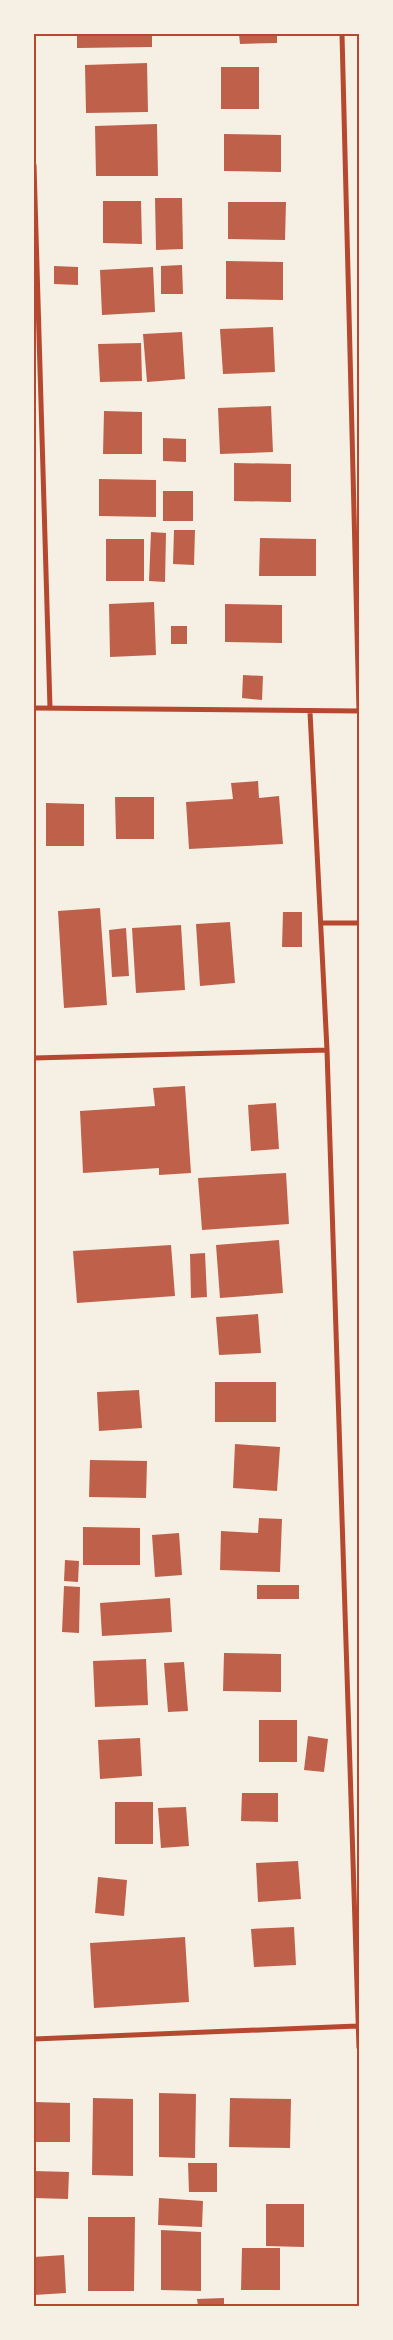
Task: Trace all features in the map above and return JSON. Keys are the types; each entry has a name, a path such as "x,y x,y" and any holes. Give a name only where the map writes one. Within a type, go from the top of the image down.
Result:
{"street":[{"path":"34,708 359,712 342,34"},
{"path":"34,165 50,708"},
{"path":"310,712 327,1050 359,2048"},
{"path":"321,923 359,923"},
{"path":"34,1058 327,1050"},
{"path":"34,2039 357,2026"}],"building":[{"path":"77,34 152,34 152,47 77,48"},
{"path":"239,34 277,34 277,43 240,44"},
{"path":"147,63 148,112 86,113 85,65"},
{"path":"221,67 259,67 259,109 221,109"},
{"path":"157,124 158,176 96,176 95,126"},
{"path":"224,134 281,135 281,172 224,171"},
{"path":"155,198 182,198 183,249 156,250"},
{"path":"103,201 141,201 142,244 103,243"},
{"path":"228,202 286,202 285,240 228,239"},
{"path":"226,261 283,262 283,300 226,299"},
{"path":"182,265 183,294 161,294 161,266"},
{"path":"54,266 78,267 78,285 54,284"},
{"path":"153,267 155,312 102,315 100,270"},
{"path":"273,327 275,372 223,374 220,329"},
{"path":"182,332 185,379 147,382 143,334"},
{"path":"141,343 142,381 100,382 98,344"},
{"path":"271,406 273,452 220,454 218,408"},
{"path":"104,411 142,412 142,454 103,454"},
{"path":"163,438 186,439 186,462 163,461"},
{"path":"234,463 291,464 291,502 234,501"},
{"path":"99,479 156,480 156,517 99,516"},
{"path":"163,491 193,491 193,521 163,521"},
{"path":"174,530 195,530 194,565 173,564"},
{"path":"151,532 166,533 165,582 149,581"},
{"path":"260,538 316,539 316,576 259,576"},
{"path":"106,539 144,539 144,581 106,581"},
{"path":"154,602 156,655 110,657 109,604"},
{"path":"225,604 282,605 282,643 225,642"},
{"path":"171,626 187,626 187,644 171,644"},
{"path":"243,675 263,676 262,700 242,698"},
{"path":"258,781 259,798 279,796 283,844 189,849 186,802 233,799 231,783"},
{"path":"115,797 154,797 154,839 116,839"},
{"path":"46,803 84,804 84,846 46,846"},
{"path":"100,908 107,1005 64,1008 58,911"},
{"path":"283,912 302,912 302,947 282,947"},
{"path":"230,922 235,983 200,986 196,924"},
{"path":"181,925 185,990 136,993 132,928"},
{"path":"126,928 129,976 112,977 109,930"},
{"path":"185,1086 191,1173 159,1175 159,1168 83,1173 80,1111 155,1106 153,1088"},
{"path":"276,1103 279,1149 251,1151 248,1105"},
{"path":"286,1173 289,1224 202,1230 198,1178"},
{"path":"279,1240 283,1293 220,1298 216,1245"},
{"path":"171,1245 175,1296 77,1303 73,1251"},
{"path":"205,1253 207,1297 191,1298 190,1254"},
{"path":"258,1314 261,1353 219,1355 216,1317"},
{"path":"215,1382 276,1382 276,1422 215,1422"},
{"path":"139,1390 142,1428 99,1431 97,1392"},
{"path":"235,1444 280,1447 277,1491 233,1488"},
{"path":"90,1460 147,1461 146,1498 89,1497"},
{"path":"259,1518 282,1519 280,1572 220,1570 221,1531 258,1533"},
{"path":"83,1527 140,1528 140,1565 83,1565"},
{"path":"179,1533 182,1575 155,1577 152,1535"},
{"path":"65,1560 79,1561 78,1582 64,1581"},
{"path":"257,1585 299,1585 299,1599 257,1599"},
{"path":"64,1586 80,1587 79,1633 62,1632"},
{"path":"170,1598 172,1632 102,1636 100,1603"},
{"path":"224,1653 281,1654 281,1692 223,1691"},
{"path":"146,1659 148,1705 95,1707 93,1661"},
{"path":"184,1662 188,1711 168,1712 164,1663"},
{"path":"259,1720 297,1720 297,1762 259,1762"},
{"path":"308,1736 328,1739 324,1772 304,1770"},
{"path":"140,1738 142,1776 100,1779 98,1740"},
{"path":"242,1793 278,1793 278,1822 241,1821"},
{"path":"115,1802 153,1802 153,1844 115,1844"},
{"path":"186,1807 189,1846 161,1848 158,1808"},
{"path":"298,1861 301,1899 258,1902 256,1863"},
{"path":"98,1877 127,1880 124,1916 95,1913"},
{"path":"294,1927 296,1965 254,1967 251,1929"},
{"path":"185,1937 189,2002 94,2008 90,1943"},
{"path":"159,2093 196,2094 195,2158 159,2157"},
{"path":"93,2098 133,2099 133,2176 92,2175"},
{"path":"230,2098 291,2099 290,2148 229,2147"},
{"path":"34,2102 70,2103 70,2142 34,2142"},
{"path":"188,2163 217,2163 217,2192 189,2192"},
{"path":"34,2171 69,2172 68,2199 34,2198"},
{"path":"159,2198 203,2201 202,2227 158,2225"},
{"path":"266,2204 304,2204 304,2247 266,2246"},
{"path":"88,2217 135,2217 134,2291 88,2291"},
{"path":"161,2230 201,2232 201,2291 161,2290"},
{"path":"242,2248 280,2248 280,2290 241,2290"},
{"path":"64,2255 66,2293 34,2295 34,2257"},
{"path":"224,2298 224,2306 198,2306 197,2299"}]}
